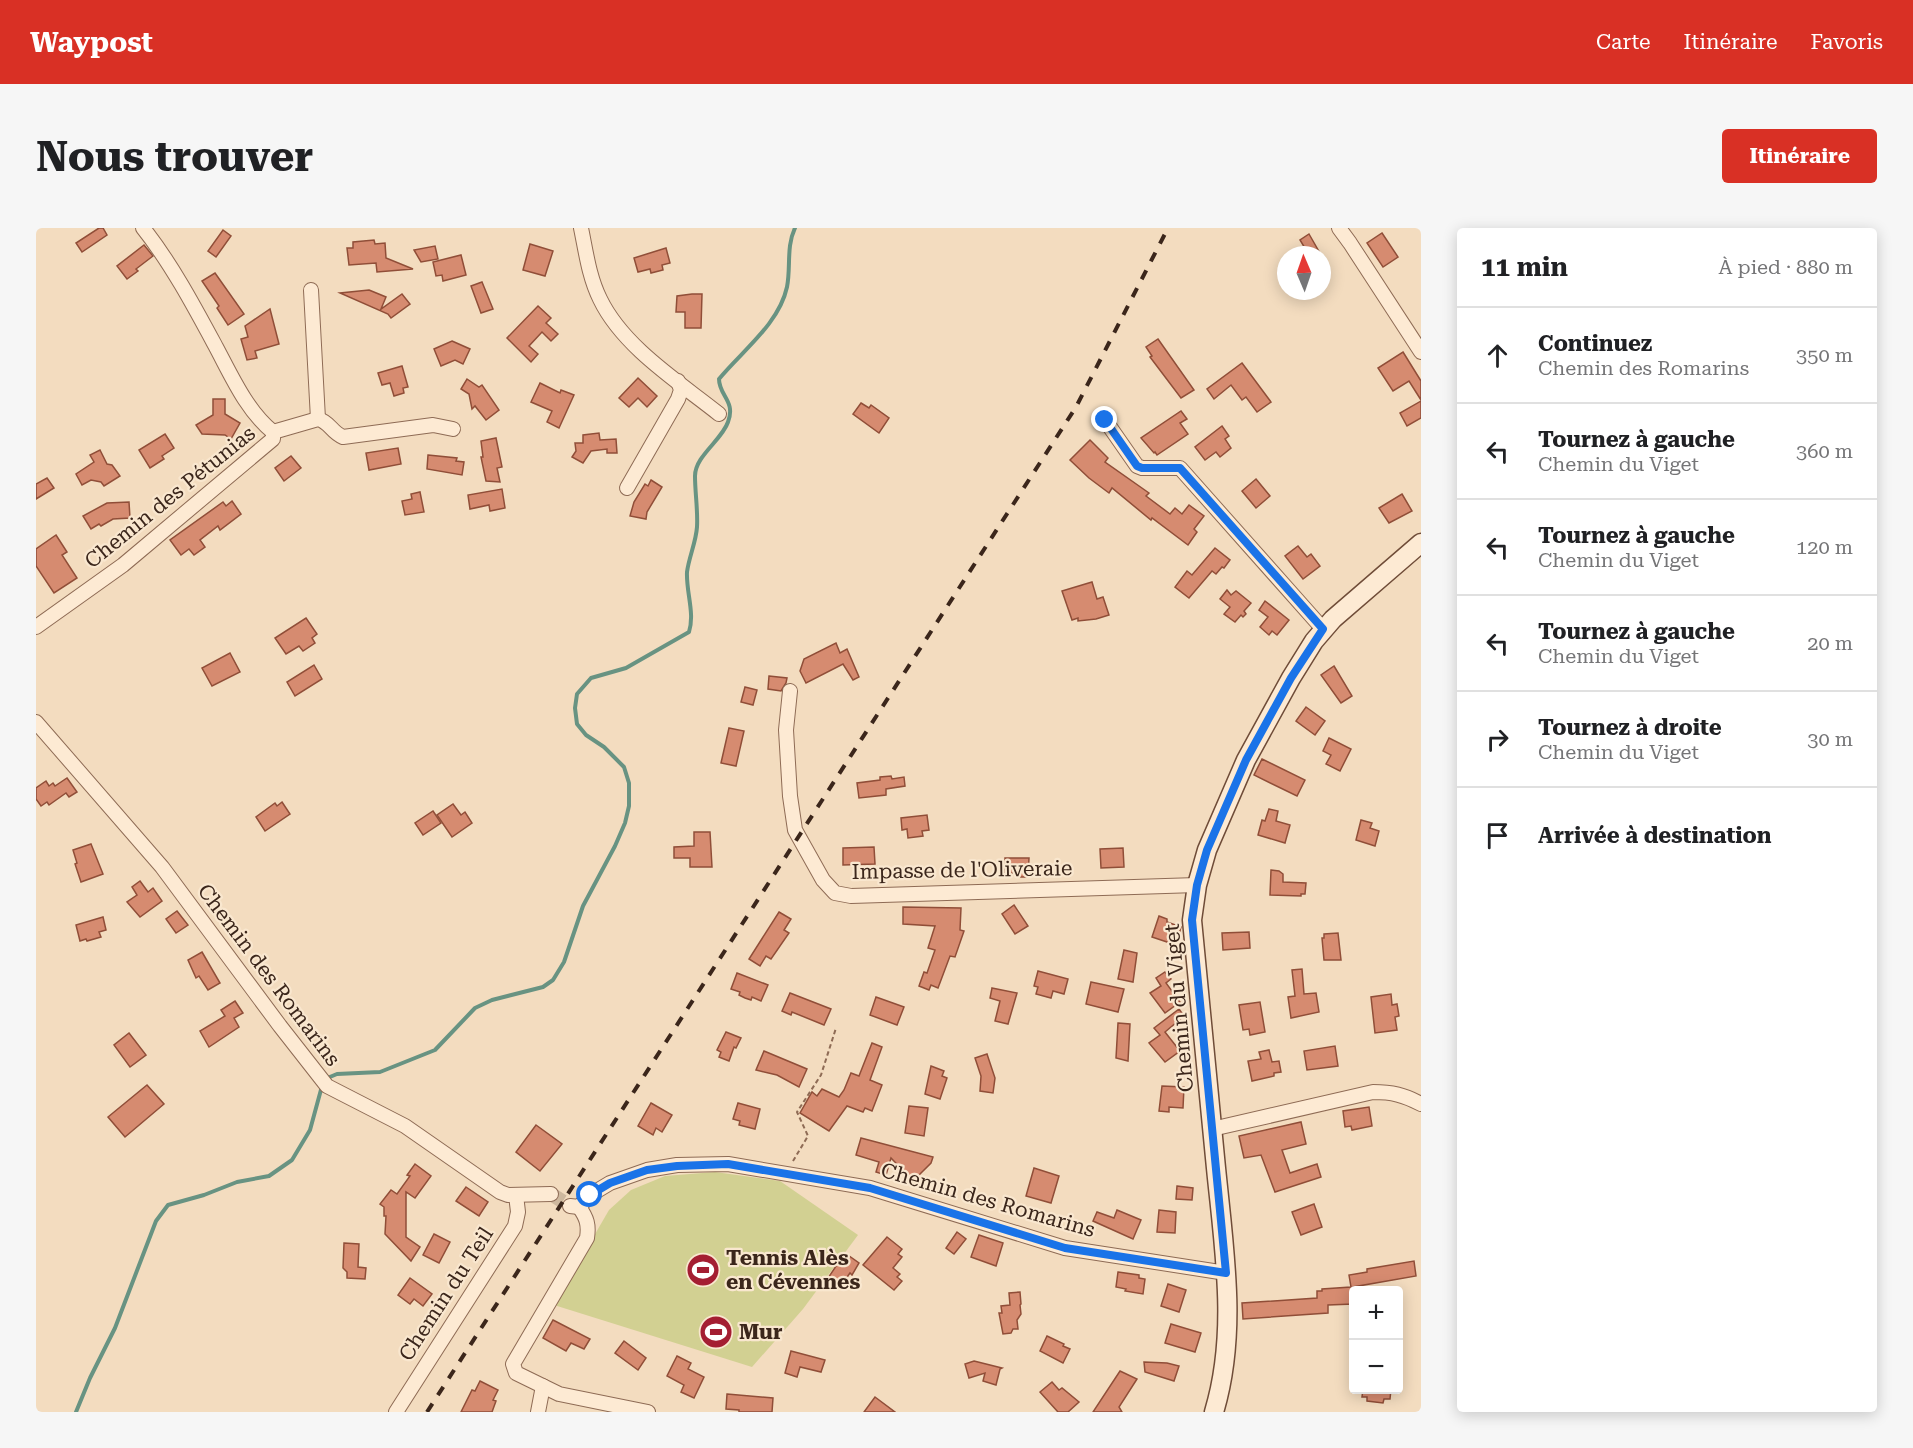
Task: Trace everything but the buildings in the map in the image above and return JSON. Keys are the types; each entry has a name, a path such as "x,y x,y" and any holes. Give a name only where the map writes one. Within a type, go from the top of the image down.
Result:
{"street":[{"name":"Chemin des Pétunias","path":"36,627 123,565 273,439 273,432 257,417 241,393 195,308 143,228"},
{"path":"581,228 591,274 600,300 616,324 634,344 720,414"},
{"path":"1339,228 1421,352"},
{"path":"311,290 318,419"},
{"path":"627,488 678,399 681,390 678,381"},
{"path":"273,432 318,419 329,424 334,433 342,437 433,426 453,429"},
{"path":"1105,420 1137,466 1180,468 1323,629"},
{"name":"Chemin du Viget","path":"1214,1412 1220,1392 1225,1356 1226,1273 1192,920 1197,885 1207,850 1246,760 1291,678 1323,629 1421,543"},
{"name":"Impasse de l'Oliveraie","path":"790,691 786,730 790,796 795,830 823,880 835,893 851,897 1197,885"},
{"name":"Chemin des Romarins","path":"36,722 162,867 327,1086 405,1126 500,1192 508,1195 551,1194"},
{"path":"1212,1129 1373,1092 1404,1095 1421,1104"},
{"name":"Chemin des Romarins","path":"543,1386 516,1373 513,1364 587,1238 589,1225 584,1214 575,1207 610,1183 647,1170 728,1164 870,1188 1065,1248 1226,1273"},
{"name":"Chemin du Teil","path":"396,1412 515,1226 518,1212 516,1195"},
{"path":"538,1412 543,1386 559,1394 648,1412"}],"path":[{"path":"785,1173 808,1136 797,1112 821,1075 836,1028"}],"shaded area":[{"name":"Tennis Alès en Cévennes","path":"715,1172 780,1181 858,1235 803,1309 752,1367 554,1305 609,1210 631,1190 665,1176"}],"waterway":[{"path":"325,1079 337,1074 380,1072 435,1050 475,1008 492,1000 543,987 553,980 564,962 583,906 615,846 625,823 629,806 629,783 624,767 604,747 586,735 577,724 575,708 577,694 591,678 626,668 689,632 691,610 687,572 697,527 696,469 725,429 730,415 729,404 719,379 768,325 783,300 787,287 791,242 795,228"},
{"path":"76,1412 115,1328 156,1221 168,1205 204,1195 237,1182 269,1176 292,1160 310,1130 322,1086"}],"tunnel":[{"path":"551,1194 570,1206"}],"railway":[{"path":"427,1412 1076,407 1168,228"}],"place":[{"name":"Tennis Alès en Cévennes","path":"703,1270"},
{"name":"Mur","path":"716,1332"}],"route":[{"path":"590,1195 610,1183 647,1170 728,1164 870,1188 1065,1248 1226,1273 1192,920 1197,885 1207,850 1246,760 1291,678 1323,629 1180,468 1137,466 1105,420"}]}
